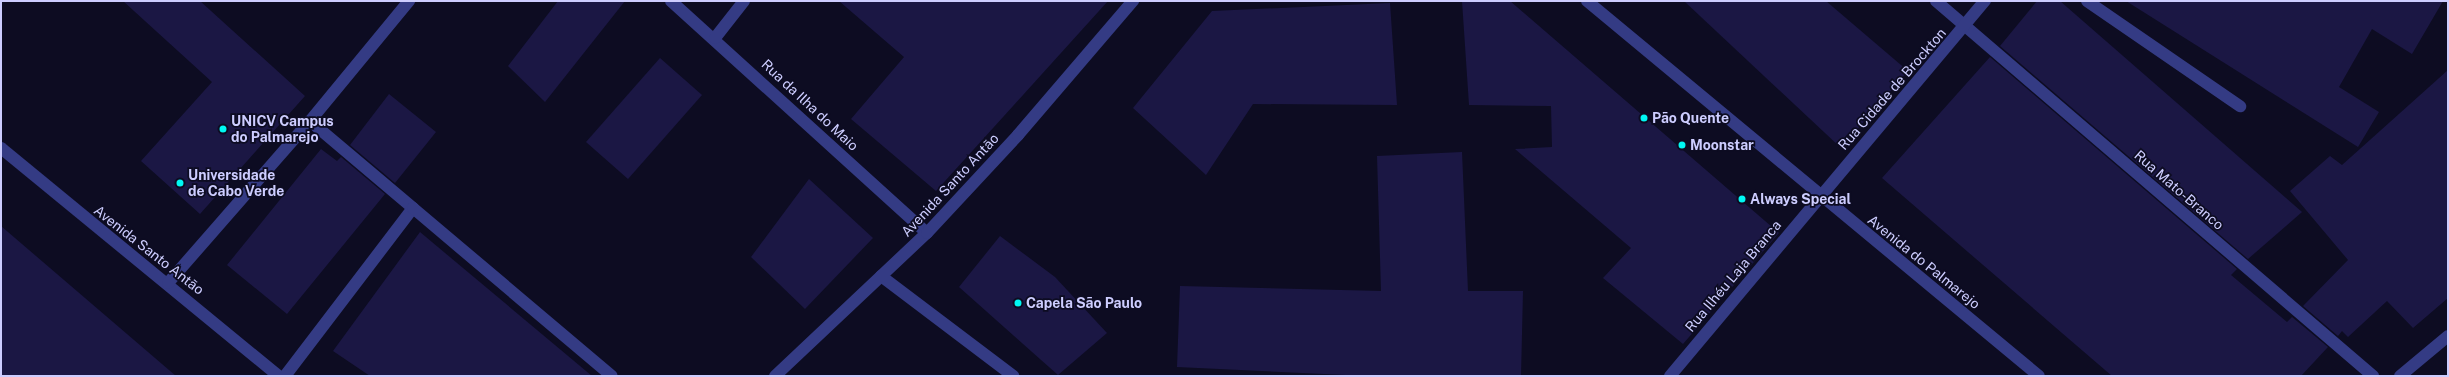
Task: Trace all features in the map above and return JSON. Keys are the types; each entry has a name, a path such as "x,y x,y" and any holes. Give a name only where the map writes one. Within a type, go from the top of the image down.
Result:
{"street":[{"path":"168,283 310,122 409,1"},
{"name":"Rua da Ilha do Maio","path":"671,1 715,38 927,233"},
{"path":"715,38 744,1"},
{"name":"Avenida Santo Antão","path":"775,376 927,233 1018,135 1133,1"},
{"name":"Avenida do Palmarejo","path":"1587,1 1820,196 2039,376"},
{"name":"Rua Mato-Branco","path":"1936,1 2373,376"},
{"name":"Rua Cidade de Brockton","path":"1820,196 1966,26 1985,1"},
{"path":"2087,1 2240,106"},
{"path":"310,122 612,376"},
{"name":"Avenida Santo Antão","path":"1,148 168,283 279,376"},
{"name":"Rua Ilhéu Laja Branca","path":"1670,376 1820,196"},
{"path":"285,376 413,208"},
{"path":"881,276 1013,376"},
{"path":"2400,376 2448,336"}],"building":[{"name":"UNICV Campus do Palmarejo","path":"123,1 200,1 305,96 200,214 141,161 212,82"},
{"path":"558,1 625,1 545,102 508,66"},
{"path":"839,1 1108,1 936,191 851,119 904,57"},
{"path":"1462,1 1510,1 1779,233 1683,344 1603,278 1631,248 1515,149 1552,147 1551,106 1469,105"},
{"path":"1684,1 1826,1 1908,71 1841,148"},
{"path":"2037,1 2060,1 2302,212 2248,259 2000,46"},
{"path":"2126,1 2443,1 2412,54 2372,29 2339,87 2379,112 2358,147"},
{"path":"1390,3 1397,105 1253,104 1206,175 1133,108 1212,11"},
{"path":"1990,57 2237,269 2231,275 2287,322 2292,317 2328,347 2301,376 2112,376 1882,178"},
{"path":"660,58 702,95 628,179 586,142"},
{"path":"2448,70 2448,298 2413,328 2387,301 2348,337 2342,331 2338,336 2303,306 2348,260 2290,191 2330,156 2342,165"},
{"path":"389,94 436,132 395,183 350,145"},
{"path":"321,149 337,161 341,157 385,194 287,314 227,265"},
{"path":"1462,152 1468,291 1523,291 1521,376 1367,376 1177,367 1180,286 1381,291 1377,156"},
{"path":"809,179 873,238 805,309 751,257"},
{"path":"1,226 176,376 1,376"},
{"path":"420,232 592,376 370,376 333,351"},
{"path":"1000,236 1055,277 1107,333 1058,375 959,287"}],"place":[{"name":"Pão Quente","path":"1644,118"},
{"name":"UNICV Campus do Palmarejo","path":"223,129"},
{"name":"Moonstar","path":"1682,145"},
{"name":"Universidade de Cabo Verde","path":"180,183"},
{"name":"Always Special","path":"1742,199"},
{"name":"Capela São Paulo","path":"1018,303"}]}
